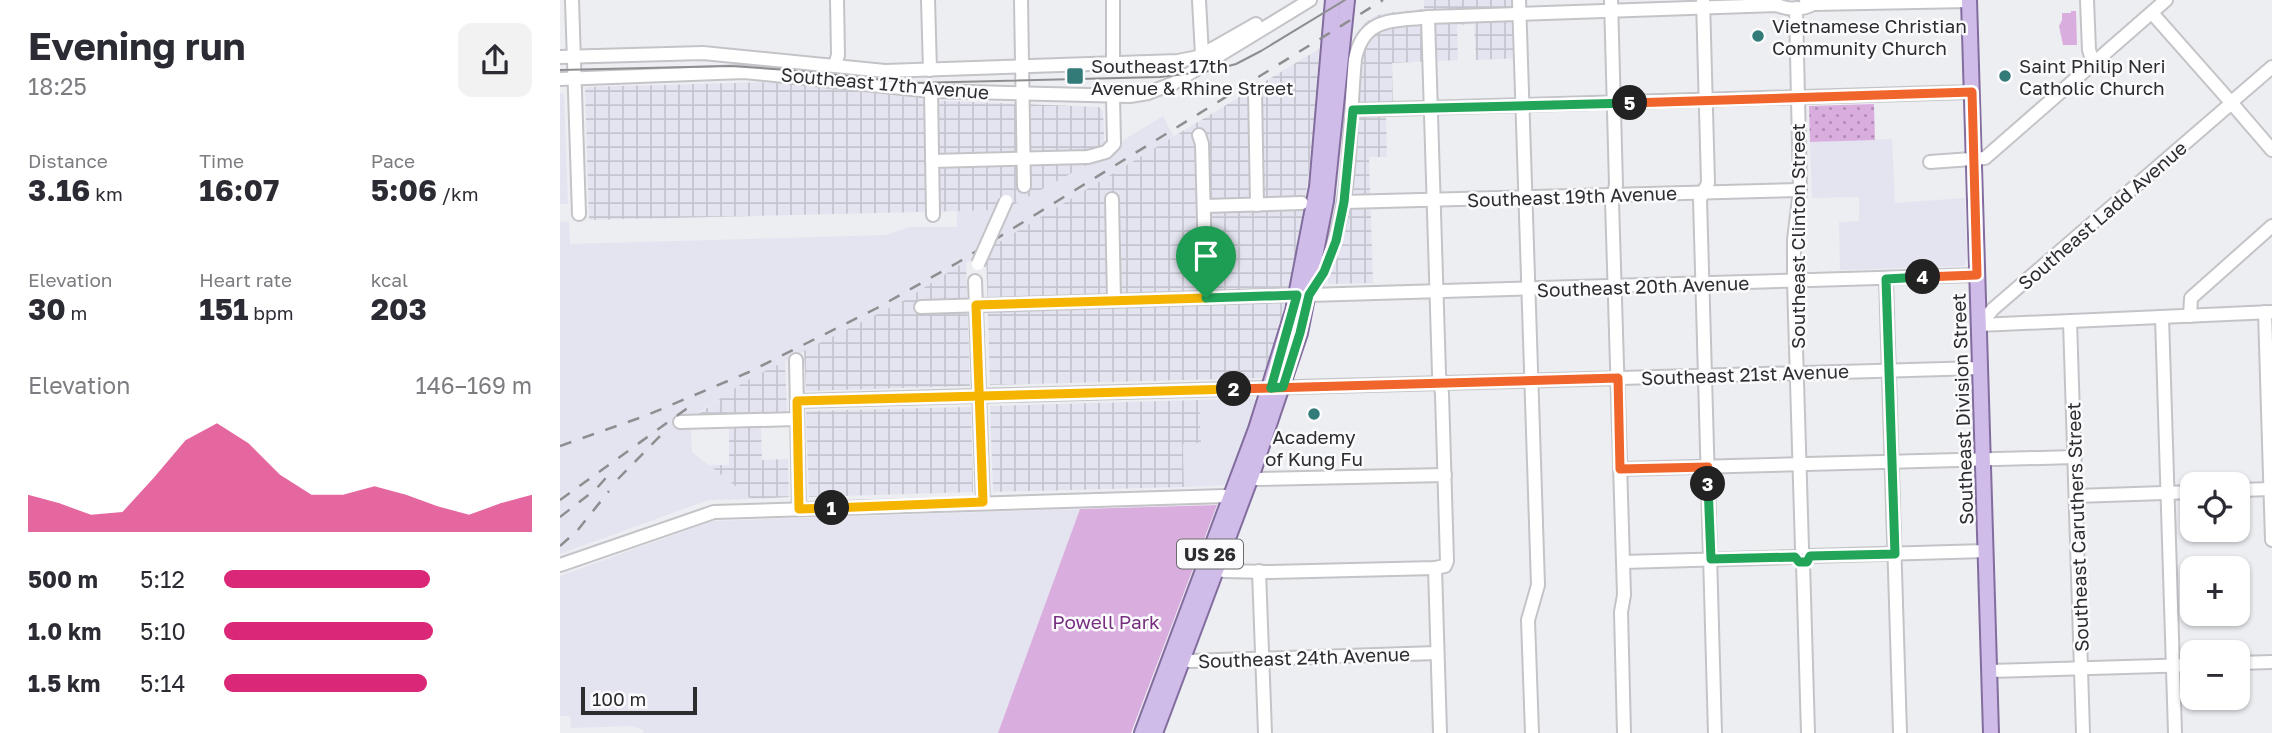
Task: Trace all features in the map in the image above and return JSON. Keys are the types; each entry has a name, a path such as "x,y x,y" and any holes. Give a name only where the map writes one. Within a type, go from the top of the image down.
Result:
{"main road":[{"name":"US 26","path":"1155,733 1177,658 1277,387 1300,333 1318,174 1333,0"},
{"name":"US 26","path":"1303,295 1326,201 1347,0"},
{"name":"Southeast Division Street","path":"1969,0 1991,733"},
{"name":"US 26","path":"1142,733 1177,658"}],"street":[{"path":"572,0 567,57 574,78 579,214"},
{"path":"835,65 838,55 837,0"},
{"path":"928,0 930,70"},
{"path":"1021,0 1024,186"},
{"path":"1113,0 1113,63"},
{"path":"1199,0 1202,55"},
{"name":"Southeast 17th Avenue","path":"567,57 703,52 885,71 1187,60 1202,55 1295,0"},
{"name":"Southeast 17th Avenue","path":"560,79 744,72 931,91 1113,96 1148,93 1174,83 1310,0"},
{"path":"1519,0 1538,585 1528,620 1532,733"},
{"path":"1303,295 1328,265 1336,241 1344,202 1355,59 1360,43 1370,30 1393,20 1611,6 1777,5 1785,1 1796,3 1806,0 1814,4 1969,0"},
{"path":"2087,0 2089,50 2093,62"},
{"path":"1930,162 1974,160 1987,156 2166,0"},
{"name":"Southeast Clinton Street","path":"1796,3 1800,190 1794,240 1794,281 1808,733"},
{"path":"1703,4 1708,183 1700,199 1715,733"},
{"path":"1611,6 1616,185 1612,201 1624,595 1621,612 1624,733"},
{"path":"2152,13 2272,150"},
{"path":"1211,566 1224,571 1435,568 1445,566 1447,561 1428,17"},
{"name":"Southeast Ladd Avenue","path":"1979,325 1992,310 2272,67"},
{"path":"1255,90 1257,205"},
{"path":"931,91 933,215"},
{"path":"1353,110 1972,92"},
{"path":"932,161 1088,157 1109,150 1114,144 1113,96"},
{"path":"1199,135 1202,144 1205,206 1206,298"},
{"name":"Southeast 19th Avenue","path":"1344,202 1800,190"},
{"path":"1112,199 1114,301"},
{"path":"978,264 1006,201"},
{"path":"1205,206 1302,203"},
{"path":"2190,316 2191,298 2272,226"},
{"name":"Southeast 20th Avenue","path":"921,307 1977,275"},
{"path":"1886,279 1900,733"},
{"path":"975,281 983,502"},
{"path":"1979,325 2268,312 2272,540"},
{"path":"2162,317 2175,733"},
{"name":"Southeast Caruthers Street","path":"2070,321 2083,733"},
{"path":"796,360 799,509"},
{"name":"Southeast 21st Avenue","path":"797,401 1980,368"},
{"path":"680,422 797,419"},
{"path":"1620,469 2075,457"},
{"path":"1245,475 1262,479 1445,475"},
{"path":"2250,490 2271,489"},
{"path":"2076,496 2180,493"},
{"path":"560,565 707,513 1225,496 1236,500"},
{"path":"1623,562 1986,551"},
{"path":"1435,568 1440,733"},
{"path":"1259,571 1265,733"},
{"name":"Southeast 24th Avenue","path":"1177,658 1437,653"},
{"path":"2250,663 2272,662"},
{"path":"1989,671 2180,666"}],"shaded area":[{"path":"1424,0 1521,0 1522,58 1476,60 1474,24 1457,25 1458,60 1392,63 1393,111 1386,111 1387,157 1369,157 1373,283 1328,284 1326,254 1342,173 1354,44 1352,41 1365,23 1375,16 1424,9"},
{"path":"1319,49 1316,106 1304,213 1278,343 1266,378 990,385 986,250"},
{"path":"773,82 945,101 1099,107 1103,111 1105,155 1004,210 589,220 585,87"},
{"path":"560,93 564,93 568,204 560,204"},
{"path":"1163,116 1174,137 903,301 745,382 678,426 680,429 691,428 692,452 751,499 708,500 560,554 560,222 569,221 570,244 886,235 909,227 957,227 957,211 1004,210 1113,151 1125,139"},
{"path":"1892,139 1895,203 1965,198 1967,259 1964,266 1840,270 1839,222 1859,221 1859,197 1812,198 1810,142"},
{"path":"966,261 970,386 806,391 804,351 903,301"},
{"path":"785,361 787,414 694,417 744,382"},
{"path":"1253,398 1257,403 1228,485 1184,487 1183,443 1201,443 1199,400"},
{"path":"1199,400 1201,443 1183,444 1184,487 993,492 990,406"},
{"path":"971,407 973,492 809,497 806,411"},
{"path":"729,426 761,426 762,460 788,459 789,497 751,499 709,465 729,465"},
{"path":"1080,509 998,733 643,733 644,730 632,726 571,728 570,716 560,716 560,576 712,521"}],"green space":[{"path":"2076,11 2077,45 2063,45 2059,26 2062,13"},
{"path":"1874,104 1875,140 1810,142 1809,106"},
{"name":"Powell Park","path":"1217,505 1131,733 998,733 1080,509"}],"tram line":[{"path":"560,70 731,66 913,83 1160,77 1210,71 1236,64 1345,0"}],"railway":[{"path":"560,446 645,416 749,372 877,308 957,263 1383,0"},
{"path":"560,500 696,402"},
{"path":"618,479 662,434"},
{"path":"560,517 596,489 613,470"},
{"path":"560,546 577,531 609,491"}],"place":[{"name":"Vietnamese Christian Community Church","path":"1758,36"},
{"name":"Southeast 17th Avenue & Rhine Street","path":"1075,76"},
{"name":"Saint Philip Neri Catholic Church","path":"2005,76"},
{"name":"Academy of Kung Fu","path":"1314,414"}],"route":[{"path":"1206,298 976,305 980,397 982,450 983,502 799,509 797,401 980,397 988,397 1618,378 1620,469 1708,467 1711,559 1795,557 1803,563 1807,562 1810,556 1895,554 1886,279 1977,275 1972,92 1353,110 1344,202 1336,241 1328,265 1309,295 1283,387 1270,388 1297,295 1206,298"}]}
